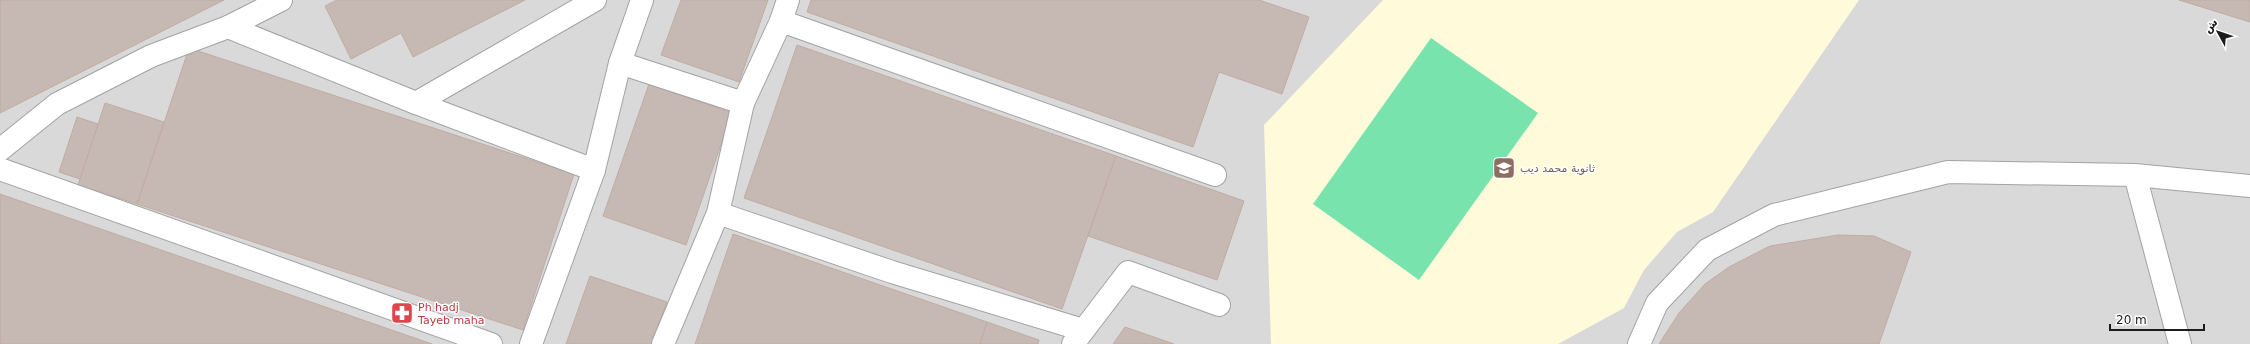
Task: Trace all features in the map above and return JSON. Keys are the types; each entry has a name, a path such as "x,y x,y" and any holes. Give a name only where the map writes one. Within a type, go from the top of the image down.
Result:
{"street":[{"path":"0,150 57,104 151,56 228,27 281,0"},
{"path":"416,102 595,0"},
{"path":"532,344 594,170 620,63 642,0"},
{"path":"663,344 718,213 743,103 781,21 788,0"},
{"path":"781,21 1215,175"},
{"path":"228,27 416,102 594,170"},
{"path":"620,63 743,103"},
{"path":"0,169 491,344"},
{"path":"1639,344 1657,303 1707,250 1774,214 1948,172 2135,175 2250,186"},
{"path":"2135,175 2180,344"},
{"path":"718,213 1078,337 1128,272 1219,305"}],"shaded area":[{"path":"0,0 2250,0 2250,344 0,344"},
{"name":"ثانوية محمد ديب","path":"1383,0 1859,0 1713,212 1677,232 1644,270 1624,308 1558,344 1271,344 1264,125"}],"green space":[{"path":"1431,38 1538,113 1419,280 1313,204"}],"building":[{"path":"0,0 224,0 0,113"},
{"path":"337,0 525,0 413,57 401,33 351,59 325,6"},
{"path":"681,0 768,0 739,82 661,55"},
{"path":"811,0 1259,0 1309,17 1282,94 1219,72 1193,147 807,12"},
{"path":"2179,0 2250,0 2250,22"},
{"path":"797,45 1116,156 1062,309 744,198"},
{"path":"189,48 574,174 523,330 137,204"},
{"path":"649,84 732,113 686,245 603,216"},
{"path":"105,103 164,122 137,204 78,185"},
{"path":"77,117 98,124 80,179 59,172"},
{"path":"1116,156 1244,201 1217,280 1088,236"},
{"path":"0,194 432,344 0,344"},
{"path":"733,234 987,322 980,344 695,344"},
{"path":"1838,235 1874,236 1911,252 1879,344 1659,344 1679,313 1705,284 1729,267 1770,246"},
{"path":"590,276 667,302 652,344 566,344"},
{"path":"987,322 1039,340 1038,344 980,344"},
{"path":"1125,327 1174,344 1113,344"}],"place":[{"name":"ثانوية محمد ديب","path":"1504,168"},
{"name":"Ph hadj Tayeb maha","path":"402,313"}]}
